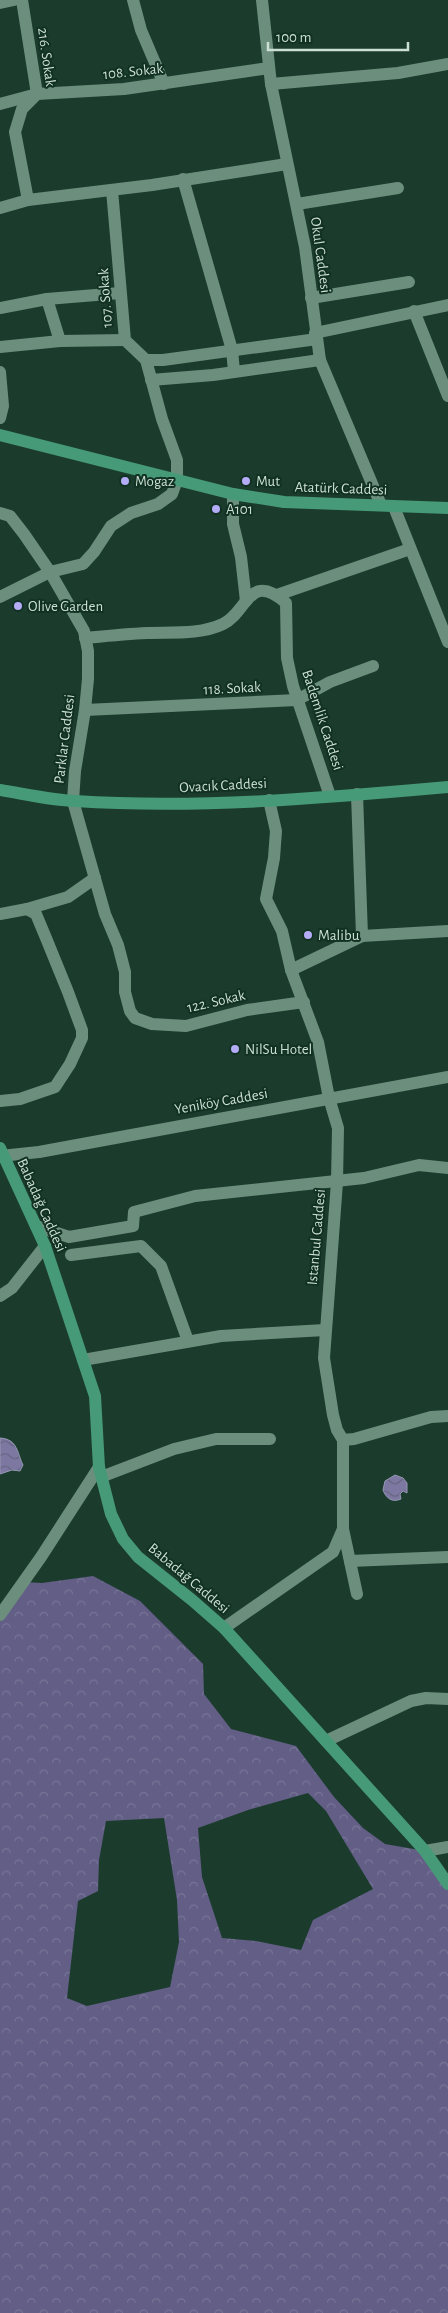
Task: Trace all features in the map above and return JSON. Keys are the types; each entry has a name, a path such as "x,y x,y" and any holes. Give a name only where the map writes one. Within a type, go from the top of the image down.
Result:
{"main road":[{"name":"Atatürk Caddesi","path":"0,435 233,494 284,502 448,508"},
{"name":"Ovacık Caddesi","path":"0,790 73,801 161,804 269,800 448,787"},
{"name":"Babadağ Caddesi","path":"1,1153 45,1246 83,1360 94,1396 100,1472 111,1514 123,1539 138,1557 224,1628 425,1851 448,1884"}],"street":[{"path":"0,3 12,0"},
{"name":"216. Sokak","path":"22,0 37,94 22,109 15,132 28,200"},
{"path":"133,0 141,30 164,84"},
{"name":"Okul Caddesi","path":"262,0 271,84 297,204 320,360 410,549 448,642"},
{"path":"271,84 398,73 448,64"},
{"name":"108. Sokak","path":"0,104 37,94 124,89 269,68"},
{"path":"0,208 28,200 112,190 287,164"},
{"path":"183,179 232,350 234,371"},
{"path":"297,204 398,188"},
{"name":"107. Sokak","path":"112,190 125,340 146,360"},
{"path":"311,298 409,282"},
{"path":"0,308 48,299 120,293"},
{"path":"48,299 60,341"},
{"path":"0,597 50,572 83,564 94,552 111,526 131,513 158,504 172,494 176,480 177,460 146,360 163,360 316,336 414,311 448,305"},
{"path":"414,311 448,396"},
{"path":"0,347 60,341 125,340"},
{"path":"151,380 320,360"},
{"path":"0,372 3,406 0,418"},
{"path":"233,494 233,524 241,557 246,601"},
{"name":"Parklar Caddesi","path":"0,513 10,516 24,534 50,572 84,631 88,651 85,710 75,771 73,801 105,914 118,945 125,972 125,992 130,1011 135,1018"},
{"path":"85,638 206,630 225,624 256,592 268,591 277,595 410,549"},
{"name":"Bademlik Caddesi","path":"277,595 286,603 287,658 297,700 330,796"},
{"name":"118. Sokak","path":"85,710 297,700 330,682 373,666"},
{"path":"357,794 362,936"},
{"name":"Istanbul Caddesi","path":"224,1628 333,1552 343,1529 343,1440 337,1430 324,1358 324,1330 337,1182 338,1128 329,1098 318,1042 291,970 282,931 266,899 274,858 276,831 269,800"},
{"path":"0,914 27,909 68,897 95,878"},
{"path":"0,1101 20,1099 55,1087 70,1064 82,1038 82,1030 68,992 36,914 27,909"},
{"path":"291,970 362,936 448,931"},
{"name":"122. Sokak","path":"135,1018 152,1024 186,1026 247,1010 304,1002"},
{"name":"Yeniköy Caddesi","path":"1,1153 38,1152 448,1077"},
{"path":"36,1226 70,1237 133,1226 134,1212 195,1196 337,1182 364,1178 419,1165 448,1168"},
{"path":"0,1296 12,1288 45,1246"},
{"path":"71,1255 141,1246 161,1266 188,1341"},
{"path":"83,1360 221,1336 324,1330"},
{"path":"343,1440 354,1439 431,1417 448,1416"},
{"path":"0,1615 100,1472 174,1449 216,1439 270,1439"},
{"path":"343,1529 357,1594"},
{"path":"350,1561 448,1557"},
{"path":"326,1741 411,1701 426,1698 448,1699"},
{"path":"425,1851 448,1847"}],"green space":[{"path":"93,1576 140,1601 203,1664 204,1694 231,1729 296,1746 334,1797 363,1828 385,1844 425,1851 448,1884 448,2313 0,2313 0,1615 23,1582 42,1583","holes":["308,1793 326,1811 373,1889 313,1920 301,1950 256,1941 222,1938 202,1877 198,1828 248,1810","164,1818 177,1900 179,1942 170,1987 87,2006 67,1998 78,1901 98,1891 99,1860 106,1821"]}],"water":[{"path":"0,1438 10,1441 16,1447 23,1465 20,1471 12,1470 0,1474"},
{"path":"395,1475 403,1478 407,1483 407,1493 403,1491 400,1494 401,1499 392,1500 383,1490 385,1481"}],"place":[{"name":"Mogaz","path":"125,481"},
{"name":"Mut","path":"246,481"},
{"name":"A101","path":"216,509"},
{"name":"Olive Garden","path":"18,606"},
{"name":"Malibu","path":"308,935"},
{"name":"NilSu Hotel","path":"235,1049"}]}
